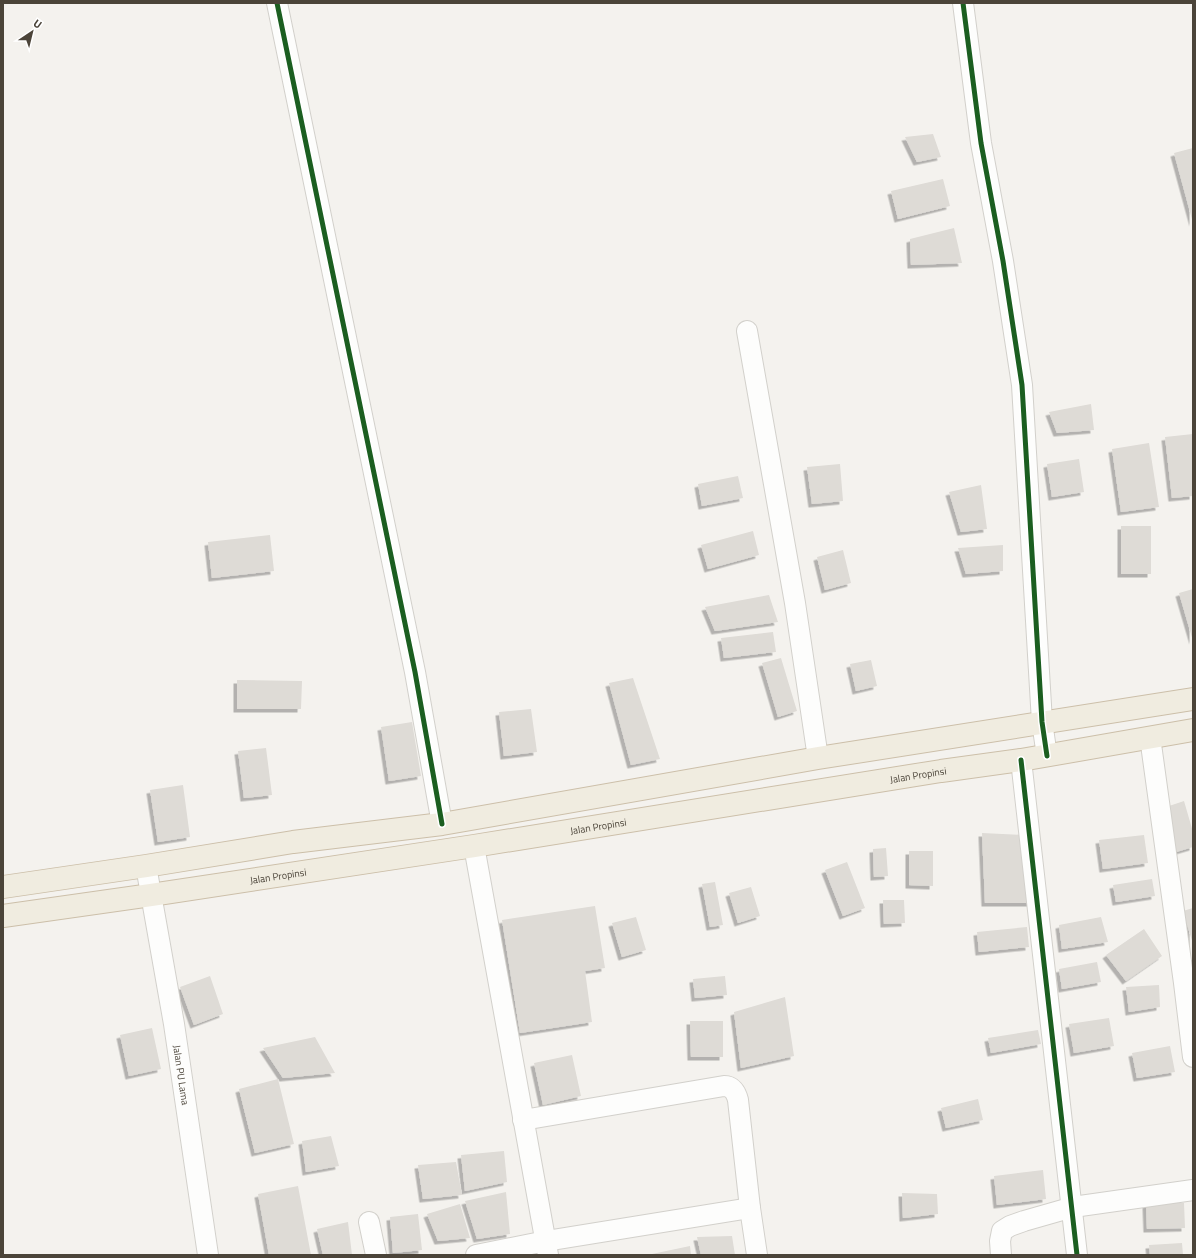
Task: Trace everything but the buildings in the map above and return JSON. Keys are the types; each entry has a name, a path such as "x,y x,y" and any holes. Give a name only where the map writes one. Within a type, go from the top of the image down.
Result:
{"highway":[{"path":"3,887 293,842 442,824 818,758 1193,699"},
{"name":"Jalan Propinsi","path":"3,916 474,846 934,772 1047,756 1193,730"}],"street":[{"path":"277,3 414,664 442,824"},
{"path":"963,3 981,143 1003,261 1022,385 1042,722 1047,756"},
{"path":"748,331 795,603 818,758"},
{"path":"1150,737 1193,1057"},
{"path":"1021,760 1077,1255"},
{"path":"474,846 547,1248"},
{"name":"Jalan PU Lama","path":"146,866 174,1024 208,1255"},
{"path":"523,1120 727,1086 735,1091 738,1100 750,1208 757,1255"},
{"path":"1001,1255 1000,1241 1002,1231 1010,1226 1072,1207 1193,1190"},
{"path":"476,1255 547,1248 750,1208"},
{"path":"369,1222 376,1255"}],"cycle path":[{"path":"277,3 415,672 442,824"},
{"path":"963,3 981,143 1003,261 1022,385 1042,722 1047,756"},
{"path":"1021,760 1077,1255"}]}
